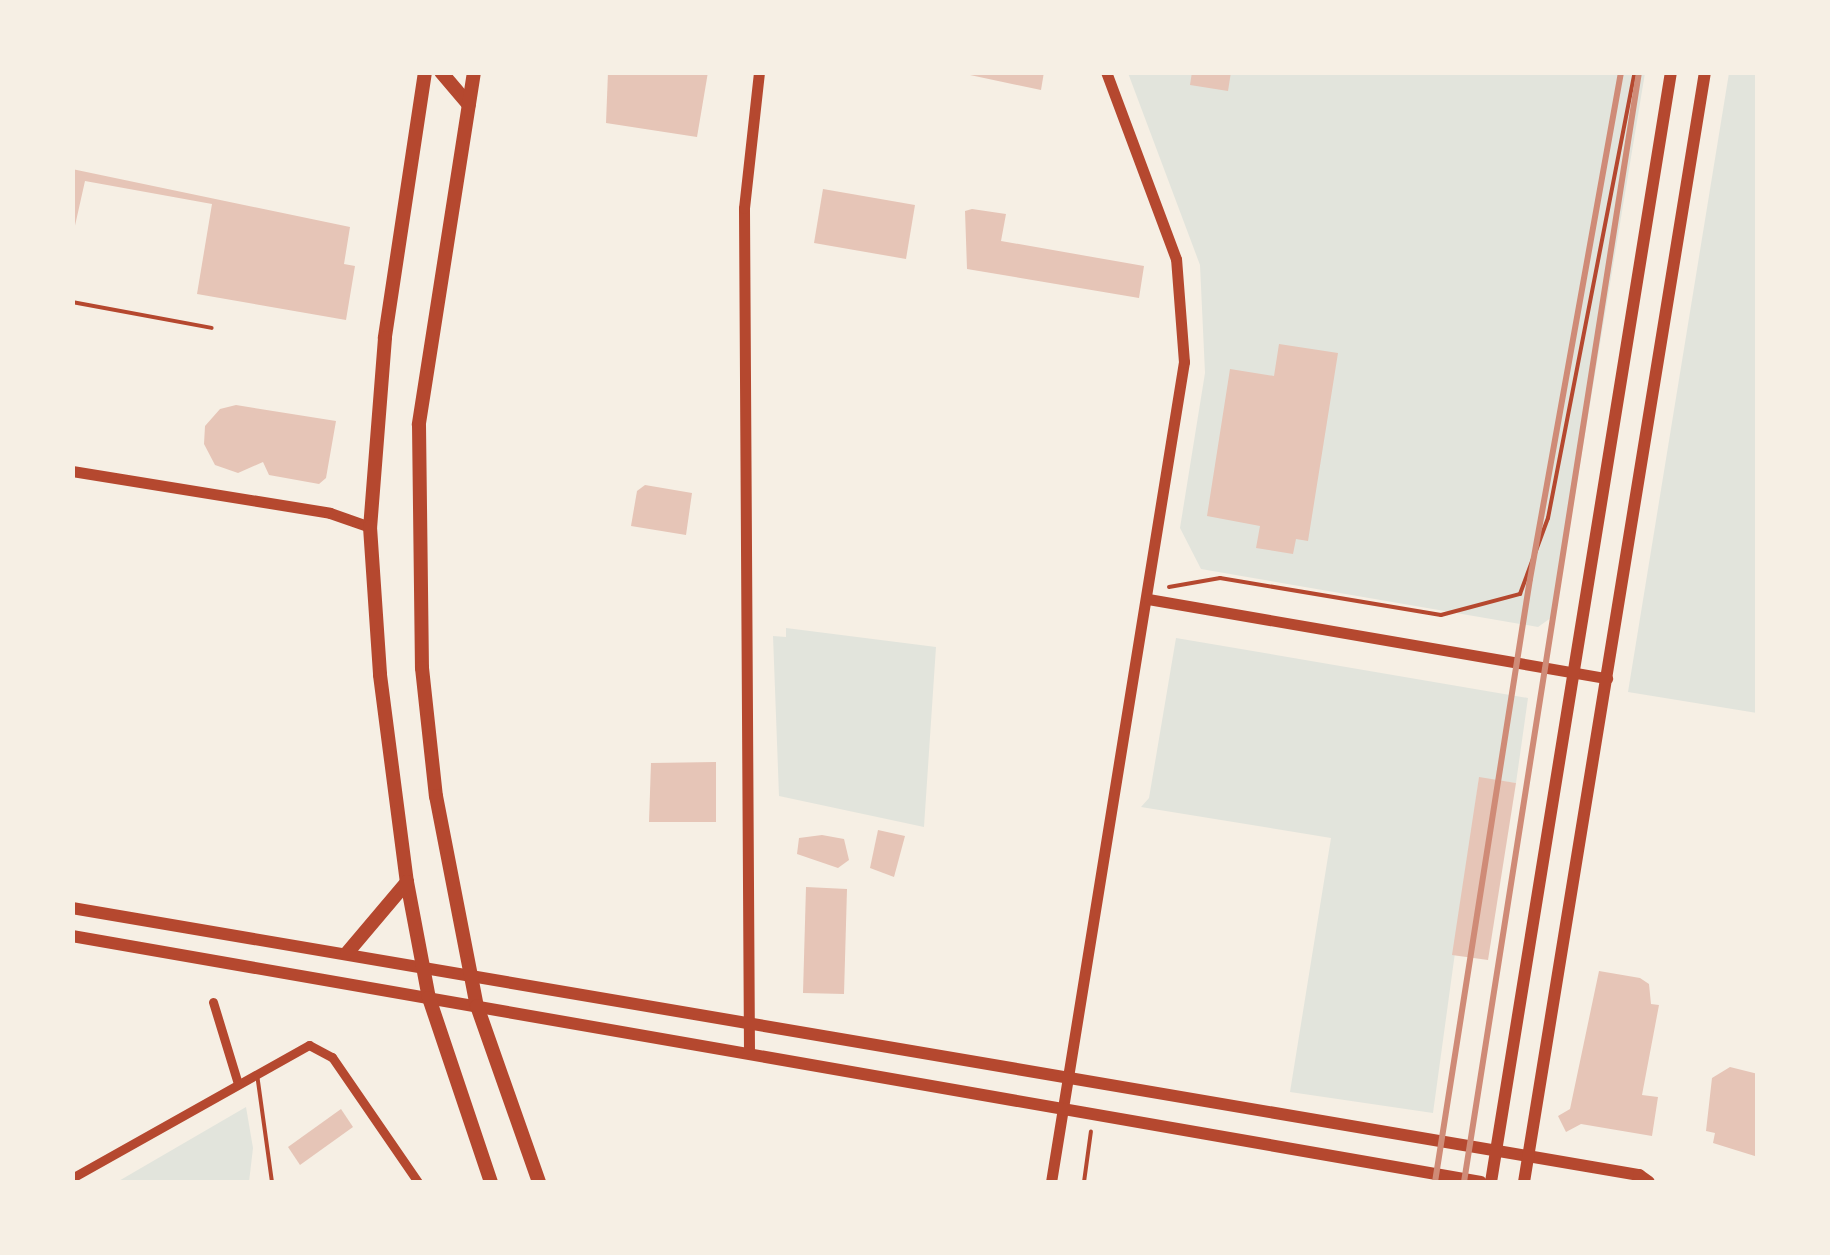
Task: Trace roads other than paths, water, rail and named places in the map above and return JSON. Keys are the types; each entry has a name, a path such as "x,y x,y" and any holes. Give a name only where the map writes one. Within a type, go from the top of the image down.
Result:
{"main road":[{"path":"425,72 385,338 370,527 380,674 406,882 429,998 491,1182"},
{"path":"441,72 468,106"},
{"path":"474,72 431,324 418,486 422,668 434,778 477,1006 539,1182"},
{"path":"1491,1182 1671,72"},
{"path":"1524,1182 1705,72"},
{"path":"347,952 406,882"},
{"path":"72,908 1528,1156 1649,1182"},
{"path":"72,936 1480,1182"}],"street":[{"path":"749,1054 744,208 758,72"},
{"path":"1051,1182 1182,388 1182,290 1170,236 1106,72"},
{"path":"72,471 330,513 370,527"},
{"path":"1148,599 1606,678"},
{"path":"213,1002 217,1029 238,1084"},
{"path":"72,1178 302,1047 332,1056 418,1182"}],"lane":[{"path":"72,302 212,328"},
{"path":"257,1074 272,1182"}],"railway":[{"path":"1435,1182 1530,579 1621,72"},
{"path":"1464,1182 1639,72"}]}
